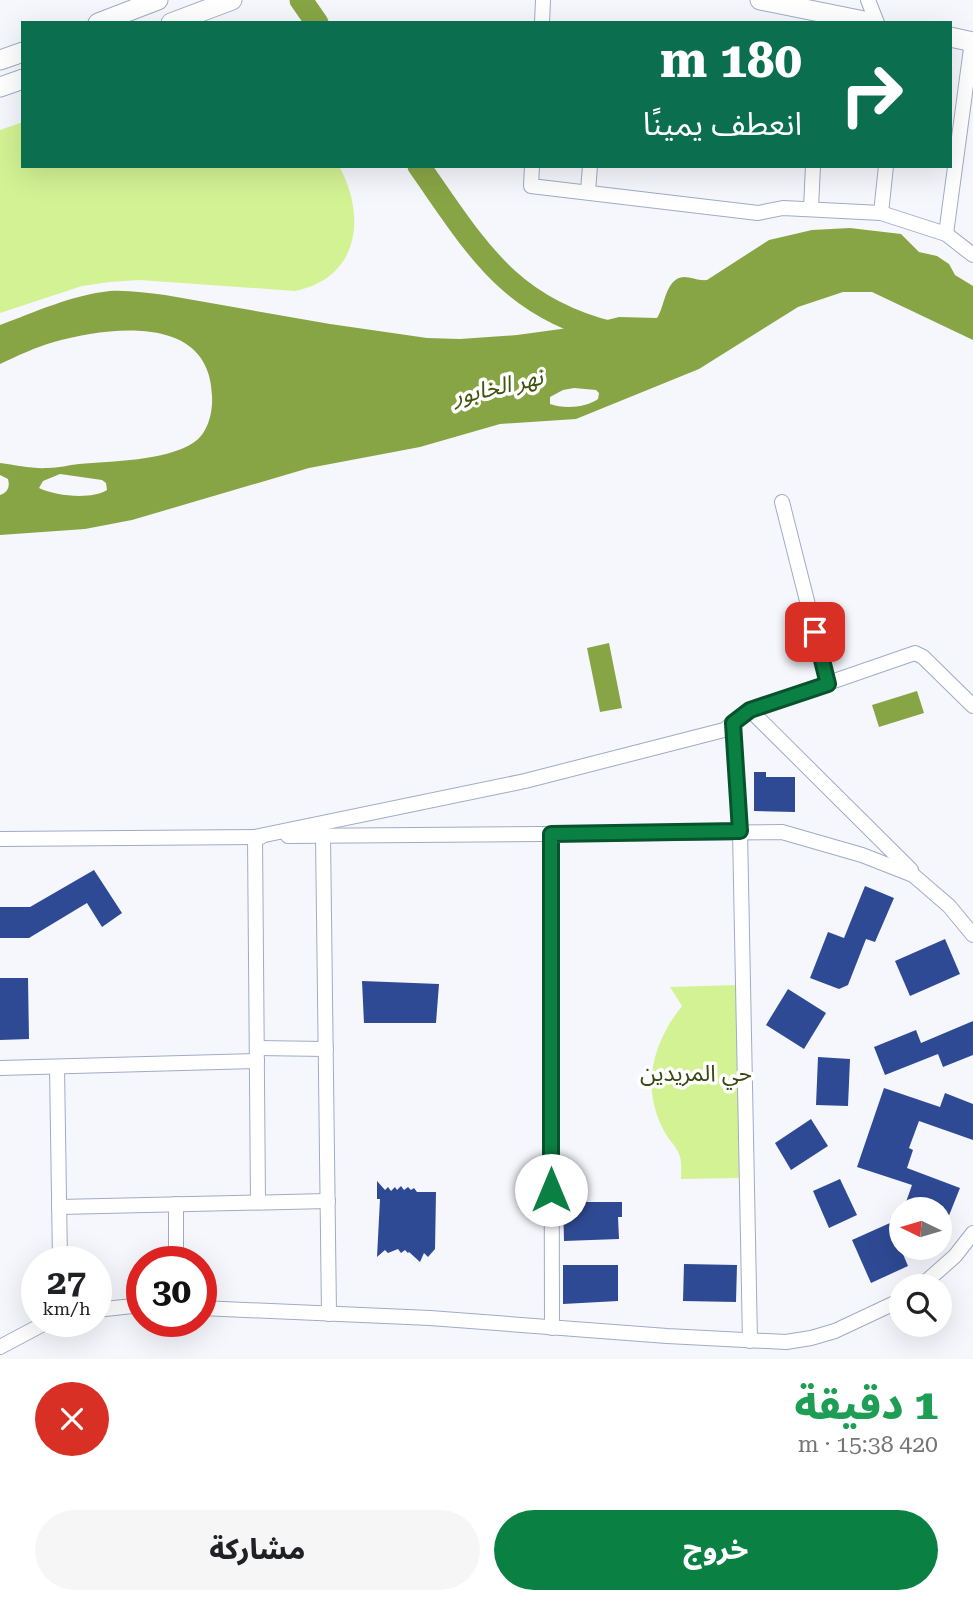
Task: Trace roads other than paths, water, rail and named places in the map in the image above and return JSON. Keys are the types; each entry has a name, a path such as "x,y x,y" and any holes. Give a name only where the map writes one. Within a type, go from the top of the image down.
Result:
{"street":[{"path":"104,21 158,0"},
{"path":"176,21 232,0"},
{"path":"542,21 543,0"},
{"path":"760,0 818,17 857,21"},
{"path":"868,0 875,21"},
{"path":"946,234 972,42 952,37"},
{"path":"0,60 21,53"},
{"path":"0,87 21,80"},
{"path":"532,168 531,186 758,213 783,208 811,208 881,213 946,234 973,256"},
{"path":"588,191 590,168"},
{"path":"811,208 813,168"},
{"path":"881,213 886,168"},
{"path":"782,502 828,684"},
{"path":"255,837 525,780 723,730 750,710 915,653 923,657 973,706"},
{"path":"750,710 932,890 973,935"},
{"path":"733,723 740,831 750,1341"},
{"path":"0,839 782,832 895,866 913,875 932,890"},
{"path":"551,834 552,1328"},
{"path":"323,836 329,1314"},
{"path":"255,837 258,1202"},
{"path":"0,1068 326,1049"},
{"path":"57,1066 60,1246"},
{"path":"60,1207 328,1201"},
{"path":"176,1204 176,1246"},
{"path":"934,1274 973,1233"},
{"path":"217,1309 430,1318 786,1342 811,1338 889,1306"},
{"path":"0,1347 21,1336"}],"water":[{"name":"نهر الخابور","path":"850,228 901,234 919,252 937,256 949,264 955,275 973,286 973,340 872,292 843,292 798,307 699,369 576,419 500,424 420,447 309,468 132,520 85,529 0,535 0,495 7,491 9,484 8,479 0,475 0,463 52,468 153,457 181,449 198,439 206,428 212,409 212,396 207,369 194,350 176,338 153,332 102,332 40,346 0,364 0,325 82,296 124,291 165,295 427,338 517,335 583,326 619,317 657,318 669,288 678,279 684,277 707,280 769,240 812,230","holes":["574,388 596,390 599,393 598,399 574,407 550,404 550,397","60,474 102,480 106,483 107,490 92,495 73,496 39,488 43,481"]},
{"path":"609,643 622,708 600,712 587,648"},
{"path":"917,691 924,713 879,727 872,705"}],"waterway":[{"path":"301,0 316,21"},
{"path":"420,168 478,248 520,290 576,322 612,333"}],"district":[{"name":"حي المريدين","path":"696,1073"}]}
